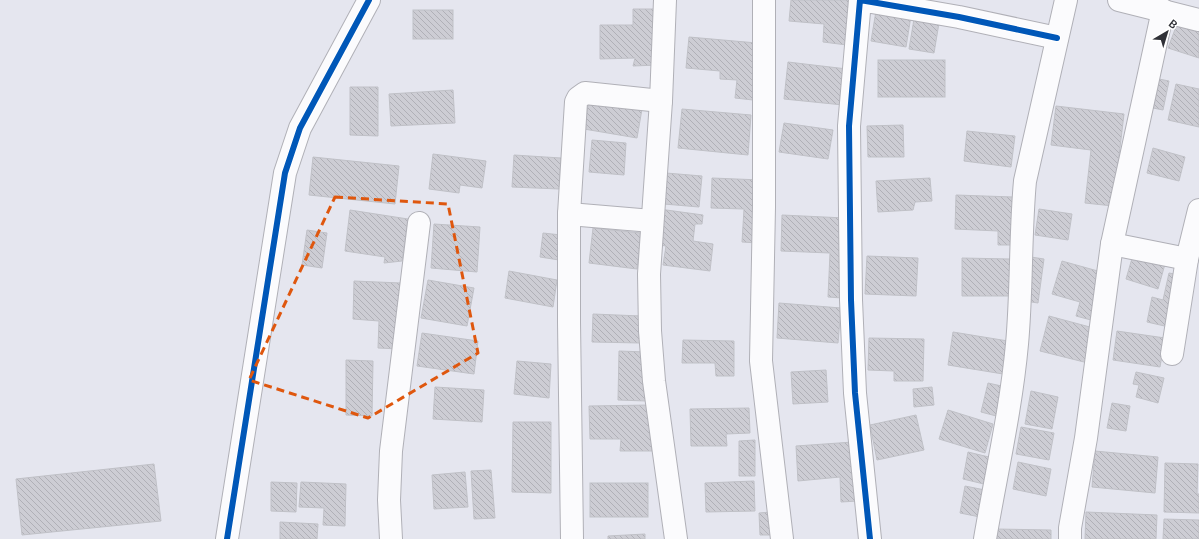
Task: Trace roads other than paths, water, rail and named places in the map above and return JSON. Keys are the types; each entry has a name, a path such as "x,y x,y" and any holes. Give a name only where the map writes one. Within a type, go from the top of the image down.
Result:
{"street":[{"path":"227,539 285,173 300,128 369,0"},
{"path":"665,0 662,101 649,274 650,338 654,381 676,539"},
{"path":"764,0 764,207 761,361 782,539"},
{"path":"870,539 855,393 851,300 849,126 860,0 960,9 1058,38"},
{"path":"985,539 1014,374 1025,181 1066,0"},
{"path":"1119,0 1199,20"},
{"path":"1070,539 1070,528 1086,438 1112,244 1163,10"},
{"path":"572,539 569,214 576,102 578,98 585,93 662,101"},
{"path":"1172,354 1187,259 1199,210"},
{"path":"569,214 652,221"},
{"path":"391,539 389,500 391,451 419,223"},
{"path":"1112,244 1187,259"}]}
